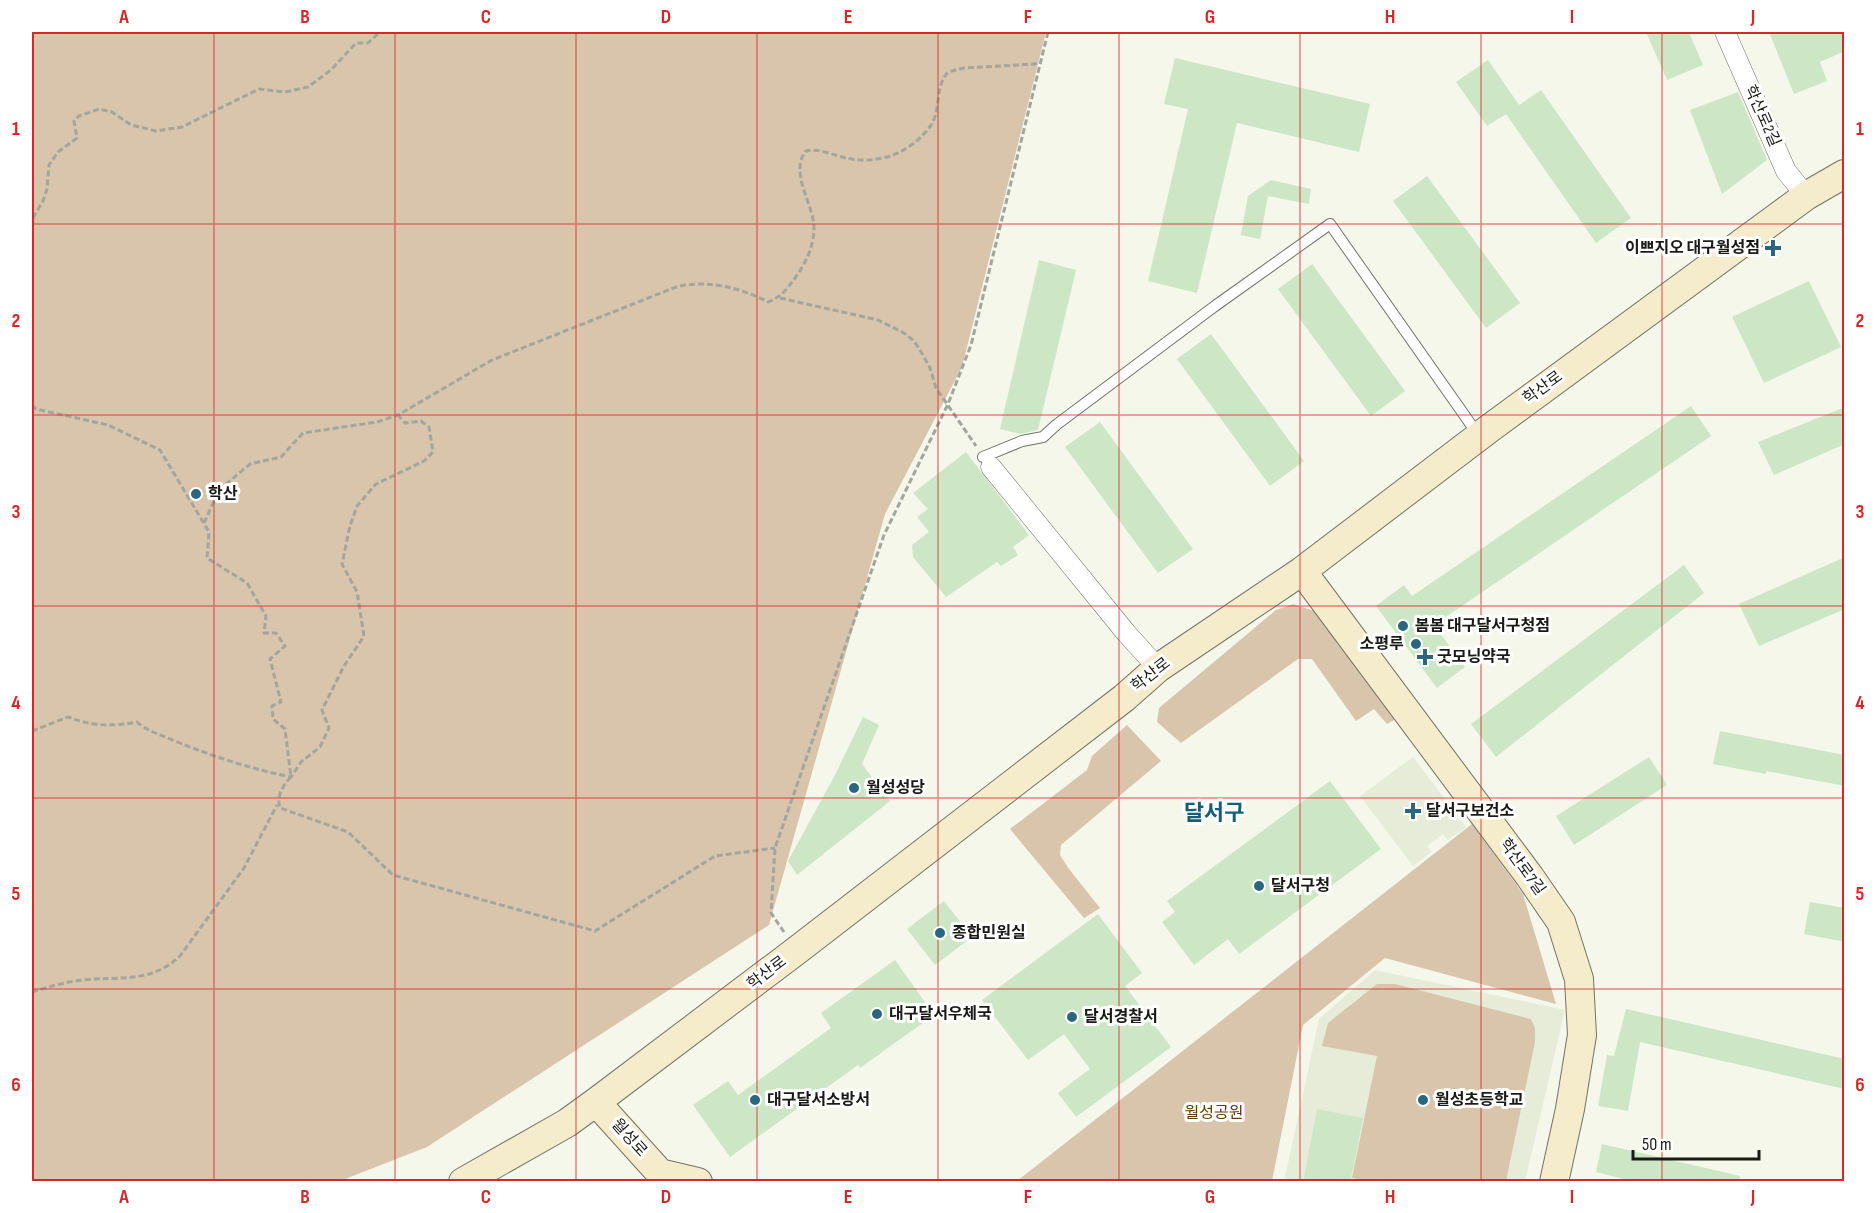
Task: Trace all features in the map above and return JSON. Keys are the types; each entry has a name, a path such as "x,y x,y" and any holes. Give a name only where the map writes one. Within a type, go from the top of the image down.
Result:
{"main road":[{"name":"학산로","path":"463,1182 567,1123 596,1102 1124,698 1158,668 1302,571 1480,436 1806,196 1845,174"},
{"name":"학산로7길","path":"1302,571 1561,922 1579,979 1582,1035 1570,1109 1554,1182"},
{"name":"월성로","path":"596,1102 660,1173 680,1179"}],"street":[{"name":"학산로2길","path":"1725,32 1786,171 1806,196"},
{"path":"987,462 1127,634 1158,668"}],"lane":[{"path":"987,462 1022,441 1043,437 1215,306 1330,224 1480,436"}],"path":[{"path":"32,227 34,216 47,189 49,165 58,152 77,138 74,121 79,116 99,109 112,112 131,125 156,131 182,127 259,89 285,92 308,87 331,70 356,43 368,42 380,32"},
{"path":"796,951 771,913 775,848 884,535 948,404 971,345 1048,32"},
{"path":"780,298 806,262 813,240 813,219 801,173 801,160 806,151 817,150 860,161 892,156 913,143 931,126 936,114 941,82 948,72 964,68 1041,62"},
{"path":"204,523 219,490 250,464 281,457 303,433 377,422 398,415 492,360 676,287 697,284 734,288 768,302 780,298 878,320 904,333 914,341 930,368 936,388 987,462"},
{"path":"32,405 36,409 108,424 160,450 209,532 207,558 247,583 266,616 264,633 276,633 285,646 270,659 281,702 272,706 273,719 285,729 291,777"},
{"path":"32,992 82,980 144,977 154,974 180,956 244,868 278,803 282,786 301,762 320,747 329,728 321,710 344,666 364,636 357,592 342,564 357,506 376,484 424,461 433,452 429,428 421,421 405,423 398,415"},
{"path":"32,731 68,717 85,724 104,726 137,722 150,732 195,749 266,772 291,777"},
{"path":"278,803 280,808 348,832 393,875 595,931 715,856 775,848"}],"shaded area":[{"name":"달서구보건소","path":"1413,757 1466,827 1448,840 1443,834 1427,846 1432,852 1413,866 1360,796"},
{"name":"월성초등학교","path":"1375,970 1565,1010 1525,1181 1284,1182 1319,1019"}],"green space":[{"path":"32,32 1046,32 962,367 885,514 769,925 427,1147 340,1181 32,1181"},
{"path":"1293,604 1323,614 1403,715 1387,724 1374,709 1356,721 1312,659 1298,659 1181,743 1157,722 1159,708 1276,610"},
{"path":"1127,725 1161,761 1061,845 1060,855 1100,908 1084,918 1010,829 1087,770 1092,756"},
{"name":"월성공원","path":"1472,824 1523,894 1556,1004 1385,958 1303,1025 1272,1181 1017,1181"},
{"name":"월성초등학교","path":"1377,984 1395,984 1531,1019 1535,1028 1535,1042 1506,1181 1371,1182 1352,1178 1377,1056 1322,1046 1328,1023"}],"building":[{"path":"1646,32 1689,32 1703,65 1667,80"},
{"path":"1769,32 1845,32 1845,51 1820,62 1827,81 1794,94"},
{"path":"1175,58 1370,104 1359,152 1237,123 1197,293 1148,281 1188,109 1164,104"},
{"path":"1488,60 1519,105 1541,90 1631,218 1596,243 1506,114 1487,126 1456,82"},
{"path":"1738,92 1767,160 1722,194 1690,110"},
{"path":"1427,176 1520,303 1486,328 1393,201"},
{"path":"1271,180 1311,189 1309,204 1268,196 1260,239 1241,235 1248,196"},
{"path":"1039,260 1076,270 1038,430 1020,434 1000,429"},
{"path":"1312,264 1405,391 1371,416 1278,289"},
{"path":"1809,281 1841,347 1764,383 1732,317"},
{"path":"1211,334 1304,461 1270,486 1177,359"},
{"path":"1691,406 1711,436 1434,625 1465,667 1437,688 1376,606 1404,585 1412,596"},
{"path":"1845,407 1845,444 1774,475 1758,442"},
{"path":"1100,422 1193,549 1158,573 1065,447"},
{"path":"966,452 1029,535 1013,547 1018,555 1001,566 997,562 946,597 913,557 912,545 929,532 917,517 928,509 913,493"},
{"path":"1845,557 1845,609 1759,646 1739,604"},
{"path":"1684,565 1704,593 1496,757 1471,724"},
{"name":"월성성당","path":"863,717 879,725 862,764 890,801 797,875 788,861 835,775"},
{"path":"1720,731 1845,755 1845,786 1766,771 1766,774 1713,764"},
{"path":"1649,757 1667,785 1574,845 1556,816"},
{"name":"달서구청","path":"1330,781 1381,849 1239,954 1228,939 1194,965 1162,922 1175,912 1167,901"},
{"name":"종합민원실","path":"944,901 972,937 935,965 907,929"},
{"path":"1810,902 1845,908 1845,942 1804,934"},
{"name":"달서경찰서","path":"1098,914 1142,973 1125,986 1171,1047 1076,1117 1058,1093 1090,1069 1064,1034 1028,1060 982,1000"},
{"path":"895,960 934,1015 860,1068 858,1065 730,1157 693,1105 728,1081 738,1095 831,1028 821,1013"},
{"path":"1626,1009 1845,1059 1845,1089 1640,1042 1628,1111 1598,1106 1607,1055 1614,1056"},
{"path":"1317,1109 1363,1118 1350,1182 1303,1182"},
{"path":"1602,1144 1740,1176 1739,1182 1636,1182 1596,1172"}],"place":[{"name":"이쁘지오 대구월성점","path":"1773,248"},
{"name":"학산","path":"196,494"},
{"name":"봄봄 대구달서구청점","path":"1403,626"},
{"name":"소평루","path":"1416,644"},
{"name":"굿모닝약국","path":"1425,657"},
{"name":"월성성당","path":"854,788"},
{"name":"달서구보건소","path":"1413,811"},
{"name":"달서구청","path":"1259,886"},
{"name":"종합민원실","path":"940,933"},
{"name":"대구달서우체국","path":"877,1014"},
{"name":"달서경찰서","path":"1072,1017"},
{"name":"대구달서소방서","path":"755,1100"},
{"name":"월성초등학교","path":"1423,1100"}],"district":[{"name":"달서구","path":"1214,813"}]}
